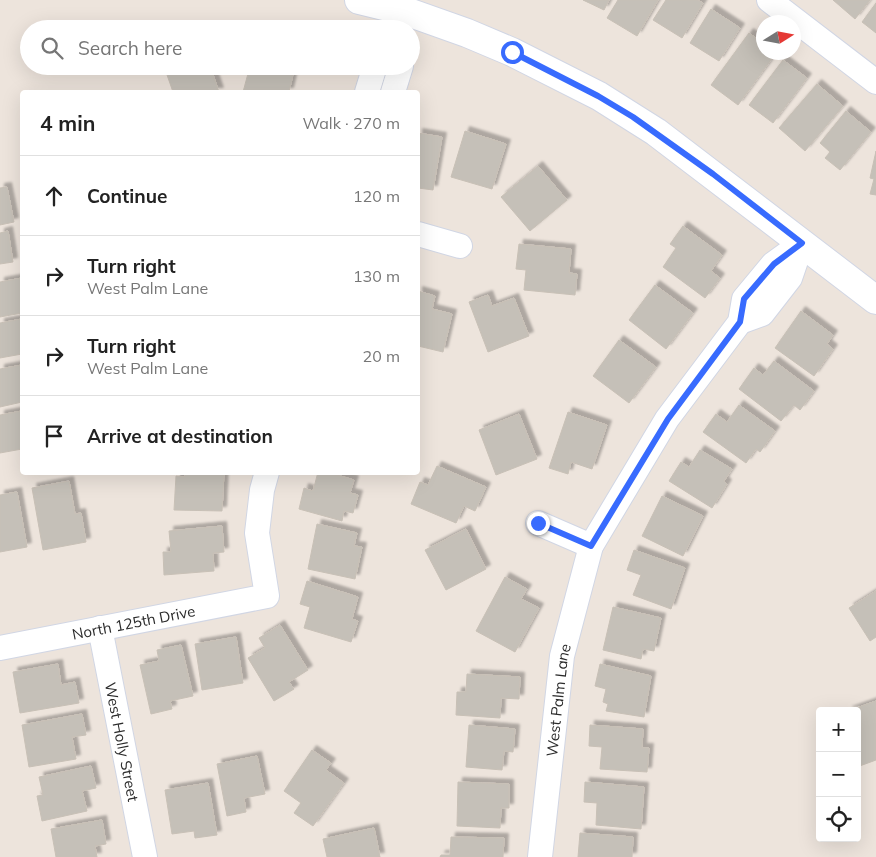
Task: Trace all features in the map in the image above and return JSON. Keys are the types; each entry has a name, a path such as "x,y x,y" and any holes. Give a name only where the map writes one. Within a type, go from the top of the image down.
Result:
{"street":[{"path":"359,0 397,20"},
{"path":"769,0 876,82"},
{"path":"420,26 467,33 512,52 612,104 656,132 876,300"},
{"path":"368,90 372,75"},
{"path":"394,90 398,75"},
{"path":"420,235 460,246"},
{"name":"West Palm Lane","path":"540,857 562,656 591,546 668,419 740,322 762,314 790,278 802,243"},
{"name":"North 125th Drive","path":"0,648 266,596 257,532 262,490 266,475"},
{"path":"538,523 591,546"},
{"name":"West Holly Street","path":"100,628 144,857"}],"building":[{"path":"583,0 609,0 604,10"},
{"path":"618,0 658,0 637,36 607,18"},
{"path":"666,0 697,0 703,3 682,38 653,20"},
{"path":"833,0 870,0 855,19"},
{"path":"876,3 876,33 862,22"},
{"path":"711,9 740,28 719,61 690,43"},
{"path":"749,33 756,38 756,60 771,60 738,105 711,85"},
{"path":"783,60 807,78 773,123 749,105"},
{"path":"167,75 213,75 218,90 172,90"},
{"path":"248,75 293,75 289,90 244,90"},
{"path":"817,84 843,106 805,151 779,128"},
{"path":"846,111 871,132 840,170 825,158 830,152 820,143"},
{"path":"465,131 506,144 492,189 451,177"},
{"path":"420,133 442,137 433,190 420,188"},
{"path":"876,151 876,195 870,194 874,179 870,178"},
{"path":"538,166 567,200 530,231 501,197"},
{"path":"7,187 14,222 0,225 0,188"},
{"path":"683,226 722,255 711,271 720,278 705,298 663,267 676,248 670,244"},
{"path":"8,231 13,262 0,264 0,233"},
{"path":"519,244 571,249 569,273 577,274 575,295 524,290 526,270 516,269"},
{"path":"20,278 20,313 0,317 0,282"},
{"path":"655,285 693,313 666,349 629,320"},
{"path":"420,292 435,296 432,309 452,314 443,352 420,346"},
{"path":"488,295 492,306 514,298 529,336 488,352 469,302"},
{"path":"801,311 833,335 827,344 833,349 814,376 775,348"},
{"path":"20,319 20,354 0,358 0,323"},
{"path":"619,340 656,367 629,403 593,376"},
{"path":"774,361 814,391 800,410 794,405 781,421 739,389 754,368 763,375"},
{"path":"20,365 20,402 0,407 0,369"},
{"path":"739,405 775,431 760,452 756,449 746,463 703,432 716,414 727,422"},
{"path":"20,411 20,449 0,453 0,415"},
{"path":"568,412 607,425 592,469 571,462 568,474 549,468"},
{"path":"519,414 537,459 496,475 479,430"},
{"path":"700,450 732,469 724,481 727,484 712,508 669,481 681,462 689,467"},
{"path":"437,466 486,487 475,511 464,506 456,523 411,504 420,482 428,485"},
{"path":"185,475 224,475 222,511 174,510 176,476 185,477"},
{"path":"317,475 337,475 354,480 350,493 358,495 353,513 344,511 342,521 299,509 304,488 313,491"},
{"path":"69,481 75,514 81,513 86,542 43,550 32,488"},
{"path":"17,492 27,547 0,552 0,495"},
{"path":"662,496 703,516 683,556 642,536"},
{"path":"317,524 357,533 354,546 362,547 355,579 308,569"},
{"path":"222,526 224,552 213,553 214,571 164,575 163,552 171,552 169,531"},
{"path":"466,529 486,569 446,590 425,550"},
{"path":"634,550 685,568 671,609 633,595 641,575 627,570"},
{"path":"505,577 527,589 521,599 539,608 515,652 476,631"},
{"path":"307,581 358,597 352,619 358,621 351,642 304,628 310,607 300,604"},
{"path":"876,591 876,637 870,641 849,608"},
{"path":"613,607 661,618 654,651 643,649 641,659 603,650"},
{"path":"280,625 308,670 289,682 294,689 274,701 248,658 265,648 259,638"},
{"path":"236,637 243,683 202,690 195,644"},
{"path":"181,645 193,696 170,701 172,709 151,714 140,665 159,661 157,650"},
{"path":"58,664 61,685 75,682 79,703 20,713 13,672"},
{"path":"600,664 651,676 644,717 606,711 608,704 603,702 606,689 595,686"},
{"path":"467,674 520,677 519,699 501,698 500,718 456,715 457,692 466,692"},
{"path":"876,701 876,760 861,766 861,707 859,707"},
{"path":"82,714 86,735 72,737 76,759 29,767 22,725"},
{"path":"469,725 515,729 513,752 504,751 502,770 466,767"},
{"path":"590,725 643,729 642,748 649,748 647,772 600,769 602,747 589,746"},
{"path":"312,750 331,763 326,770 344,783 313,826 294,813 301,803 284,791"},
{"path":"257,756 265,794 244,798 246,812 227,816 217,764"},
{"path":"91,766 96,788 82,791 87,811 42,821 37,796 43,795 39,777"},
{"path":"458,782 509,784 509,808 501,808 500,828 457,826"},
{"path":"585,782 644,787 641,829 596,825 597,803 584,802"},
{"path":"208,783 217,835 195,838 194,831 172,834 165,790"},
{"path":"102,820 106,844 95,846 97,857 56,857 51,829"},
{"path":"374,828 380,857 327,857 323,839"},
{"path":"580,833 633,837 632,857 578,857"},
{"path":"451,837 504,838 503,857 440,857 441,855 450,855"}],"route":[{"path":"512,52 598,96 656,132 802,243 774,264 744,299 740,322 668,419 591,546 538,523"}]}
